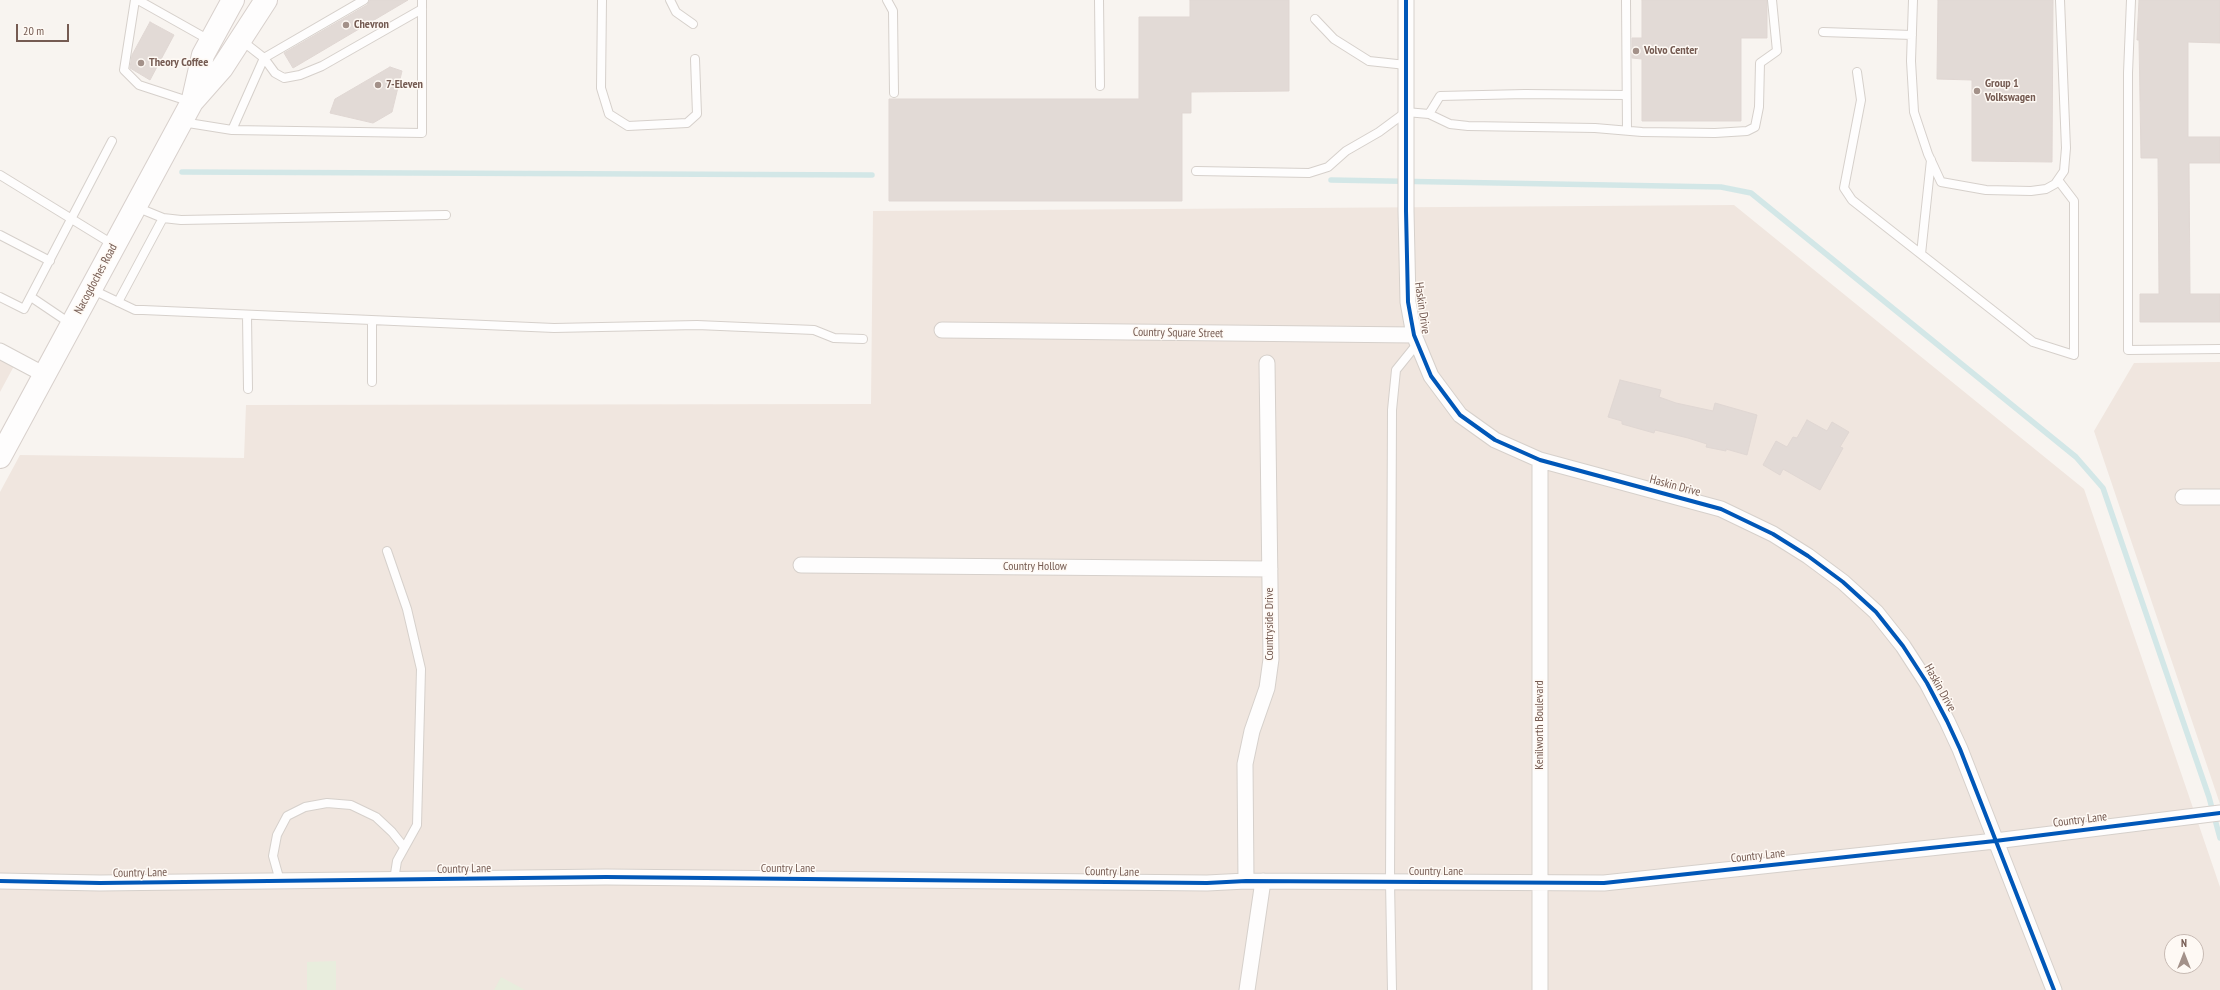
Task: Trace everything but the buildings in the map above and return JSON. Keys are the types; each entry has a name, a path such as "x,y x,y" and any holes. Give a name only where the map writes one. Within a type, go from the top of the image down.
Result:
{"main road":[{"name":"Nacogdoches Road","path":"0,457 192,102 222,68 266,0"},
{"name":"Nacogdoches Road","path":"192,102 203,55 227,6"}],"street":[{"name":"Haskin Drive","path":"1406,0 1406,211 1408,302 1416,339 1431,376 1460,415 1495,440 1540,460 1721,508 1773,534 1808,556 1843,582 1876,612 1903,646 1927,683 1960,749 2054,990"},
{"name":"Country Square Street","path":"942,330 1416,339"},
{"path":"0,351 45,375"},
{"name":"Countryside Drive","path":"1246,881 1245,764 1252,731 1267,688 1271,659 1267,363"},
{"name":"Kenilworth Boulevard","path":"1540,460 1540,990"},
{"path":"2183,497 2220,497"},
{"name":"Country Hollow","path":"801,565 1270,569"},
{"name":"Country Lane","path":"0,881 100,883 606,877 1200,883 1264,881 1604,883 1995,841 2193,816 2220,814"},
{"path":"1247,990 1264,881"}],"lane":[{"path":"135,0 124,70 139,85 192,102"},
{"path":"138,0 211,41"},
{"path":"232,130 264,58 364,0"},
{"path":"602,0 601,88 609,114 628,126 687,122 697,114 695,60"},
{"path":"670,0 676,12 694,24"},
{"path":"887,0 893,11 894,93"},
{"path":"1098,0 1100,86"},
{"path":"1626,0 1627,130"},
{"path":"1196,171 1309,173 1328,168 1346,151 1379,132 1406,112 1429,114 1450,124 1468,126 1715,133 1746,131 1755,127 1759,106 1760,63 1777,51 1772,0"},
{"path":"1913,0 1911,61 1914,112 1931,160 1941,182 1986,190 2046,189 2058,180 2064,171 2066,148 2060,0"},
{"path":"2131,0 2128,73 2128,350 2220,349"},
{"path":"240,40 264,58 275,73 284,78 300,75 322,66 422,4"},
{"path":"181,122 232,130 422,133 422,4"},
{"path":"1315,19 1334,39 1369,61 1406,65"},
{"path":"1823,32 1912,35"},
{"path":"1857,72 1861,100 1844,188 1852,200 2033,342 2074,355 2074,201 2058,180"},
{"path":"1429,114 1440,96 1525,94 1626,95"},
{"path":"0,297 24,309 112,140"},
{"path":"1921,254 1931,160"},
{"path":"0,175 115,245"},
{"path":"135,206 163,218 181,220 446,215"},
{"path":"118,302 163,218"},
{"path":"0,235 50,261"},
{"path":"91,289 135,310 554,328 697,325 814,330 834,338 863,339"},
{"path":"31,297 72,325"},
{"path":"247,315 248,389"},
{"path":"372,321 372,382"},
{"path":"1392,990 1390,882 1392,410 1396,370 1416,339"},
{"path":"387,551 407,608 420,669 417,825 397,860 394,880"},
{"path":"280,881 273,856 277,835 287,816 305,807 327,803 351,805 376,817 392,832 404,847"}],"shaded area":[{"path":"1734,205 2084,489 2220,887 2220,990 0,990 0,492 20,455 244,458 246,405 871,404 873,211"},
{"path":"0,360 14,366 0,392"},
{"path":"2220,362 2220,804 2094,431 2134,363"}],"green space":[{"path":"336,961 336,990 307,990 307,962"},
{"path":"501,977 525,990 494,990"}],"waterway":[{"path":"182,172 872,175"},
{"path":"1331,180 1721,187 1751,193 2076,457 2103,488 2209,797 2220,838"}],"cycle path":[{"path":"1406,0 1406,211 1408,302 1414,335 1431,376 1460,415 1495,440 1540,460 1721,509 1773,534 1808,556 1843,582 1876,612 1903,646 1927,683 1947,721 1960,749 2054,990"},
{"path":"0,881 100,883 606,877 1207,883 1246,881 1604,883 1995,841 2220,813"}],"place":[{"name":"Chevron","path":"346,25"},
{"name":"Volvo Center","path":"1636,51"},
{"name":"Theory Coffee","path":"141,63"},
{"name":"7-Eleven","path":"378,85"},
{"name":"Group 1 Volkswagen","path":"1977,91"}]}
